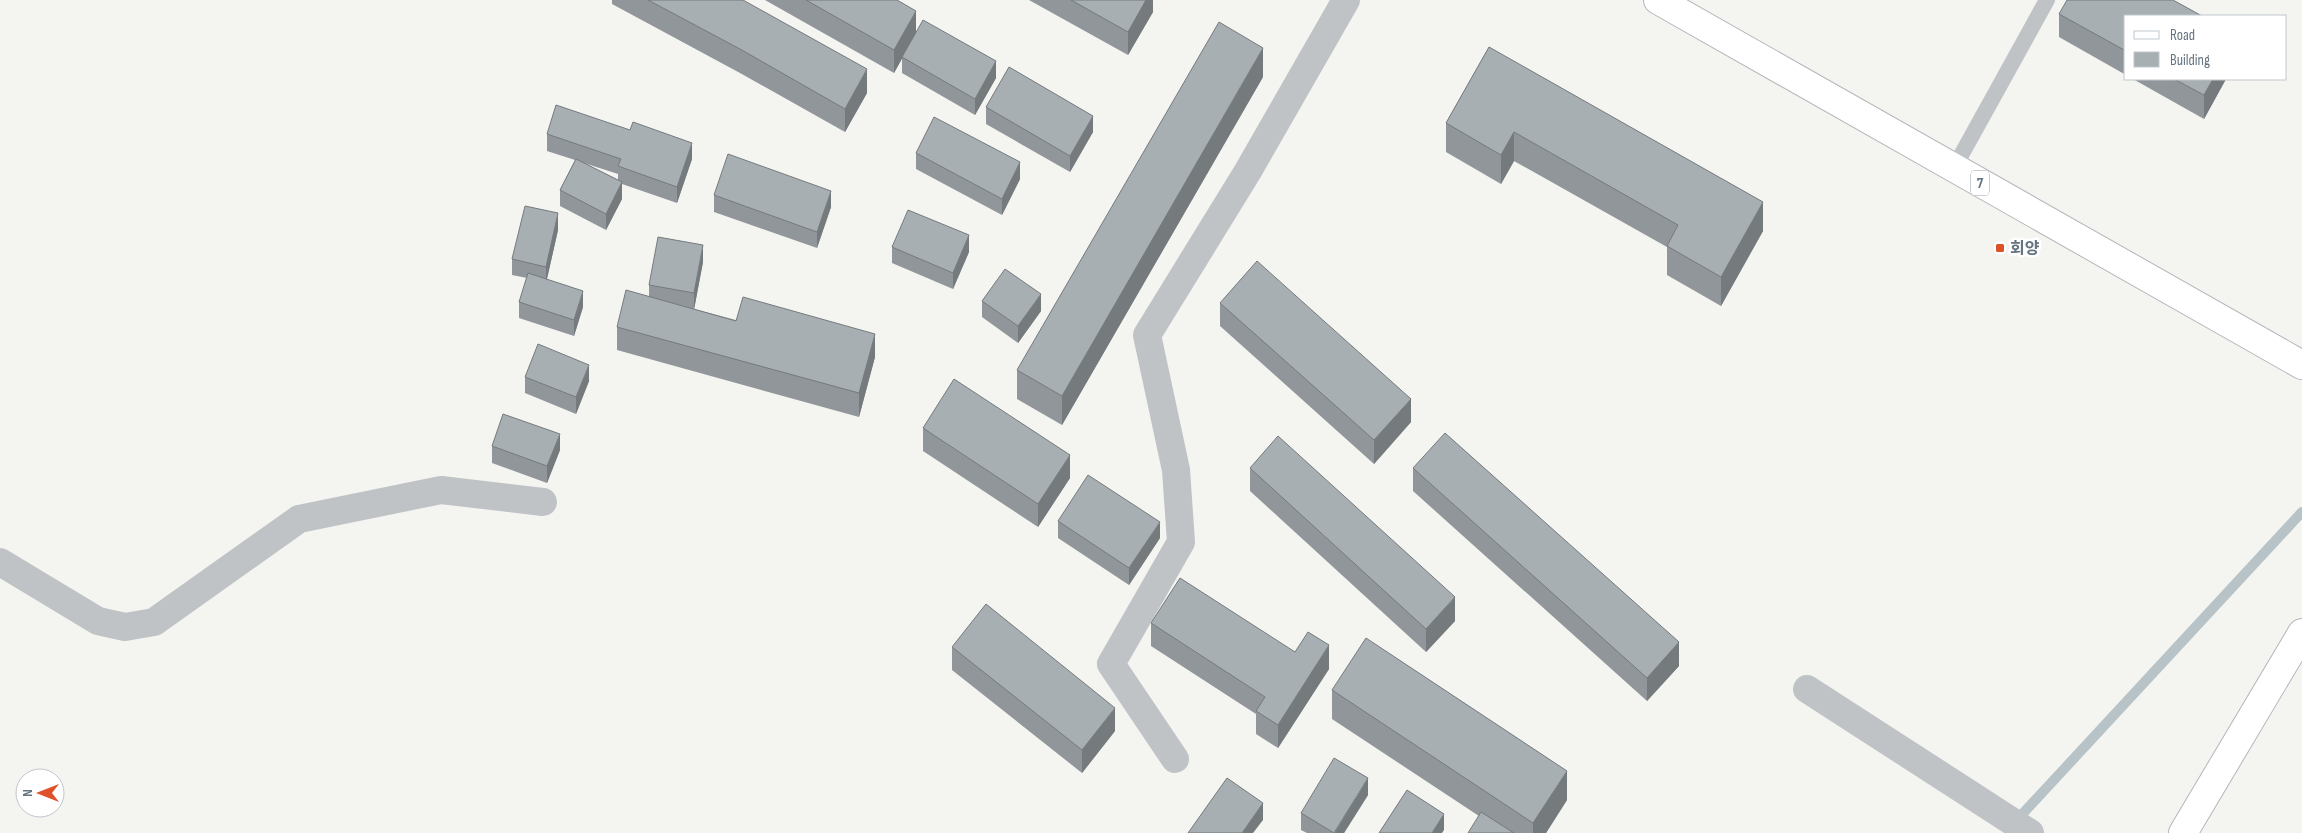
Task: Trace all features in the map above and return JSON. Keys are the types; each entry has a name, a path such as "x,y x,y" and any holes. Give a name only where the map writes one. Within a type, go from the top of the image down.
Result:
{"main road":[{"name":"7","path":"1658,0 2302,365"},
{"path":"2182,833 2302,633"}],"street":[{"path":"1175,759 1112,664 1181,542 1176,470 1147,335 1248,171 1346,0"},
{"path":"0,562 98,621 125,627 154,622 299,519 441,490 543,502"},
{"path":"1807,689 2000,826 2030,833"}],"lane":[{"path":"1954,168 2047,0"}],"building":[{"path":"648,0 743,0 867,69 845,109 740,49"},
{"path":"806,0 897,0 916,11 894,50"},
{"path":"1071,0 1146,0 1128,32"},
{"path":"2067,0 2173,0 2200,15 2124,15 2124,50 2059,14"},
{"path":"923,20 996,61 975,99 902,57"},
{"path":"1219,22 1263,48 1062,396 1017,370"},
{"path":"1489,47 1763,202 1721,277 1667,246 1678,225 1514,132 1501,155 1446,123"},
{"path":"1009,67 1093,116 1070,156 986,107"},
{"path":"2176,80 2212,80 2204,95"},
{"path":"556,105 630,130 633,122 692,143 677,187 618,166 621,159 547,134"},
{"path":"934,117 1020,162 1002,199 916,153"},
{"path":"728,154 831,191 817,232 714,195"},
{"path":"576,159 622,182 606,214 560,190"},
{"path":"525,206 558,213 546,267 512,259"},
{"path":"908,210 969,235 953,273 892,247"},
{"path":"658,237 703,245 694,293 649,285"},
{"path":"1257,261 1411,399 1374,440 1220,303"},
{"path":"1005,269 1041,294 1018,326 982,301"},
{"path":"528,273 583,291 574,320 519,302"},
{"path":"626,290 736,321 743,297 875,334 859,393 617,327"},
{"path":"538,344 589,365 576,397 525,377"},
{"path":"954,379 1070,455 1038,504 923,428"},
{"path":"503,414 560,434 547,466 492,446"},
{"path":"1445,433 1679,642 1647,678 1413,468"},
{"path":"1278,436 1455,597 1426,629 1250,468"},
{"path":"1088,475 1160,522 1129,568 1058,521"},
{"path":"1180,578 1295,652 1308,632 1329,645 1278,725 1256,711 1265,697 1151,623"},
{"path":"986,604 1115,708 1082,750 952,647"},
{"path":"1366,638 1567,771 1533,823 1332,690"},
{"path":"1334,758 1368,778 1334,833 1301,813"},
{"path":"1227,778 1263,803 1242,833 1188,833"},
{"path":"1407,790 1444,814 1432,833 1379,833"},
{"path":"1481,812 1514,833 1468,833"}],"waterway":[{"path":"2015,822 2302,512"}],"place":[{"name":"회양","path":"2000,248"}]}
